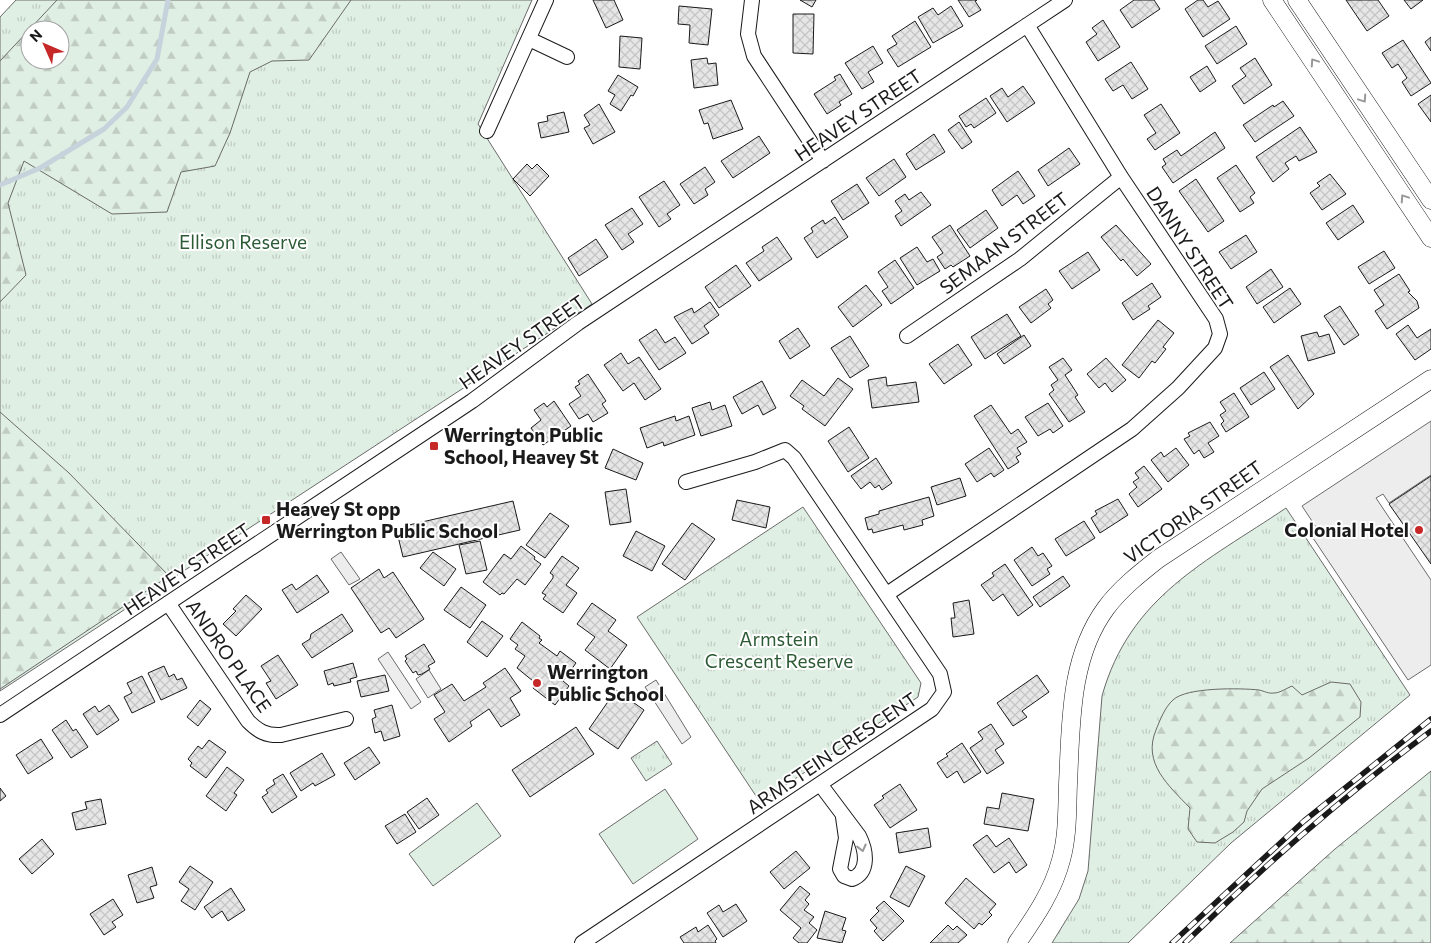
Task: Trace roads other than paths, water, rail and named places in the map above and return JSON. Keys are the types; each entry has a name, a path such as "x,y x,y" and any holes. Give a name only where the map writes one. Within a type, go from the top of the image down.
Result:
{"street":[{"path":"487,131 546,0"},
{"path":"752,0 748,34 754,56 823,161"},
{"name":"HEAVEY STREET","path":"0,715 456,411 578,324 1065,0"},
{"path":"1272,0 1431,238"},
{"path":"1296,0 1431,200"},
{"name":"DANNY STREET","path":"887,594 1132,429 1178,388 1216,348 1220,334 1216,319 1121,177 1027,25"},
{"path":"529,39 568,57"},
{"name":"SEMAAN STREET","path":"907,336 1020,259 1121,177"},
{"name":"VICTORIA STREET","path":"1017,943 1046,899 1061,862 1066,835 1074,694 1087,644 1105,610 1119,592 1158,559 1431,379"},
{"name":"ARMSTEIN CRESCENT","path":"582,943 932,709 944,692 940,674 804,469 785,450 754,462 686,482"},
{"name":"ANDRO PLACE","path":"168,603 248,720 260,731 271,735 281,735 346,719"},
{"path":"820,784 843,817"}],"waterway":[{"path":"0,185 40,168 104,129 127,107 157,59 168,0"}],"railway":[{"path":"1172,943 1304,821 1431,719"},
{"path":"1185,943 1304,833 1431,731"}],"place":[{"name":"Werrington Public School, Heavey St","path":"434,446"},
{"name":"Heavey St opp Werrington Public School","path":"266,520"},
{"name":"Colonial Hotel","path":"1419,530"},
{"name":"Werrington Public School","path":"537,683"}],"park label":[{"name":"Ellison Reserve","path":"243,242"},
{"name":"Armstein Crescent Reserve","path":"779,650"}]}
